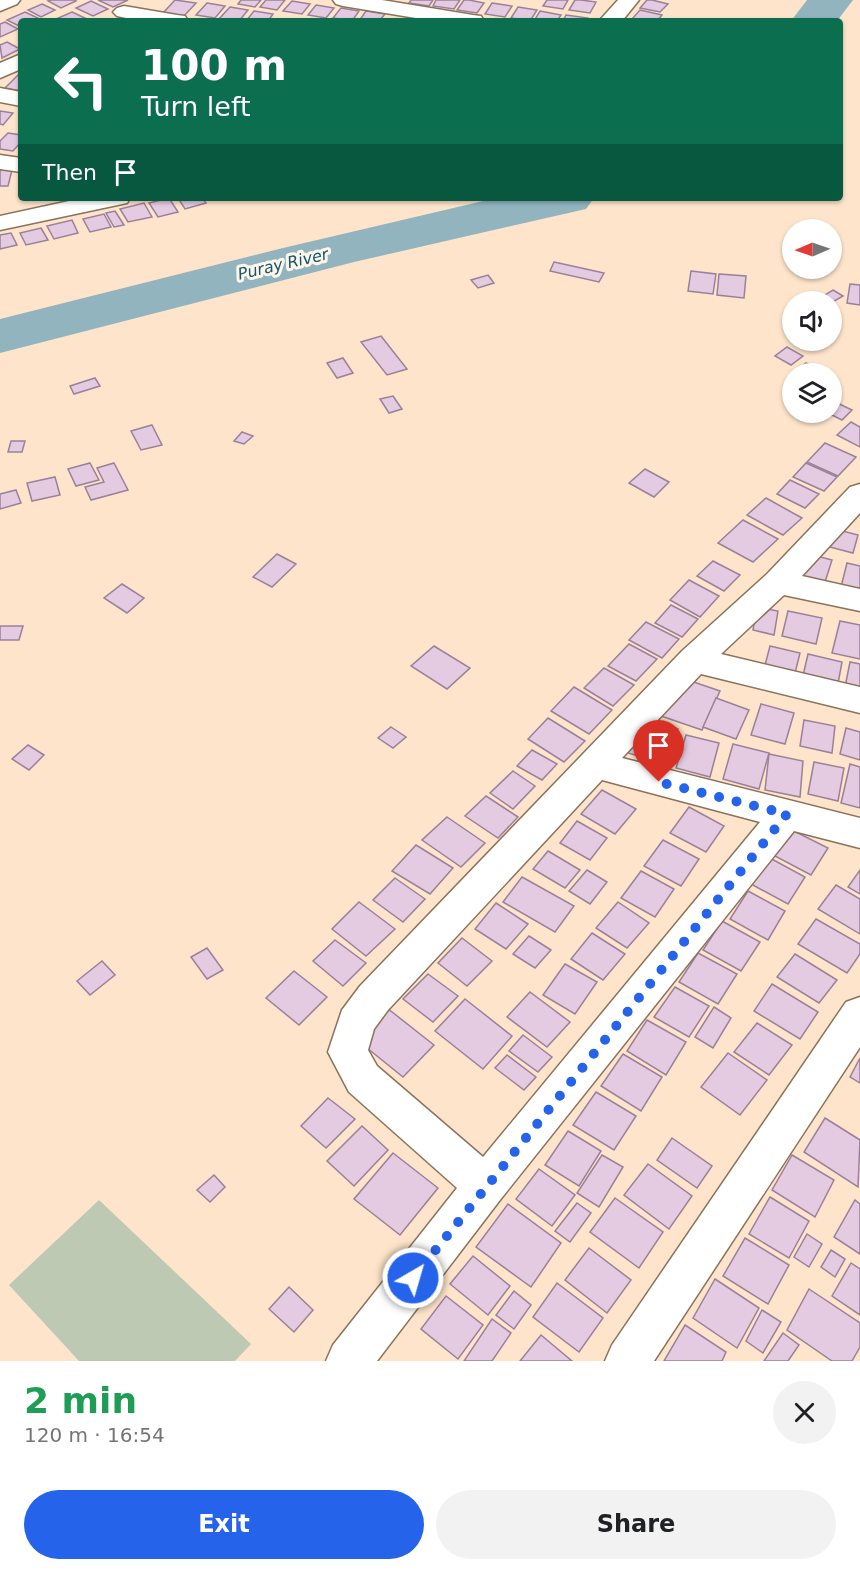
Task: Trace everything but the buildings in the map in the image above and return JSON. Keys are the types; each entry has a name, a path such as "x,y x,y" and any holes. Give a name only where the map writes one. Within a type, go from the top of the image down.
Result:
{"street":[{"path":"0,5 10,0"},
{"path":"115,17 151,0"},
{"path":"343,0 454,18"},
{"path":"613,18 629,0"},
{"path":"115,17 130,18"},
{"path":"0,71 18,62"},
{"path":"0,95 18,98"},
{"path":"0,162 18,165"},
{"path":"0,223 104,201"},
{"path":"485,1186 363,1079 348,1052 356,1022 382,990 694,660 778,582 858,499"},
{"path":"778,582 860,600"},
{"path":"694,660 860,700"},
{"path":"595,765 860,833"},
{"path":"349,1361 485,1186 787,814"},
{"path":"628,1361 860,1014"}],"green space":[{"path":"99,1200 251,1344 235,1361 79,1361 9,1285"}],"waterway":[{"name":"Puray River","path":"816,18 831,0"},
{"name":"Puray River","path":"0,336 354,246 554,201"}],"route":[{"path":"413,1278 787,814 659,782"}]}
